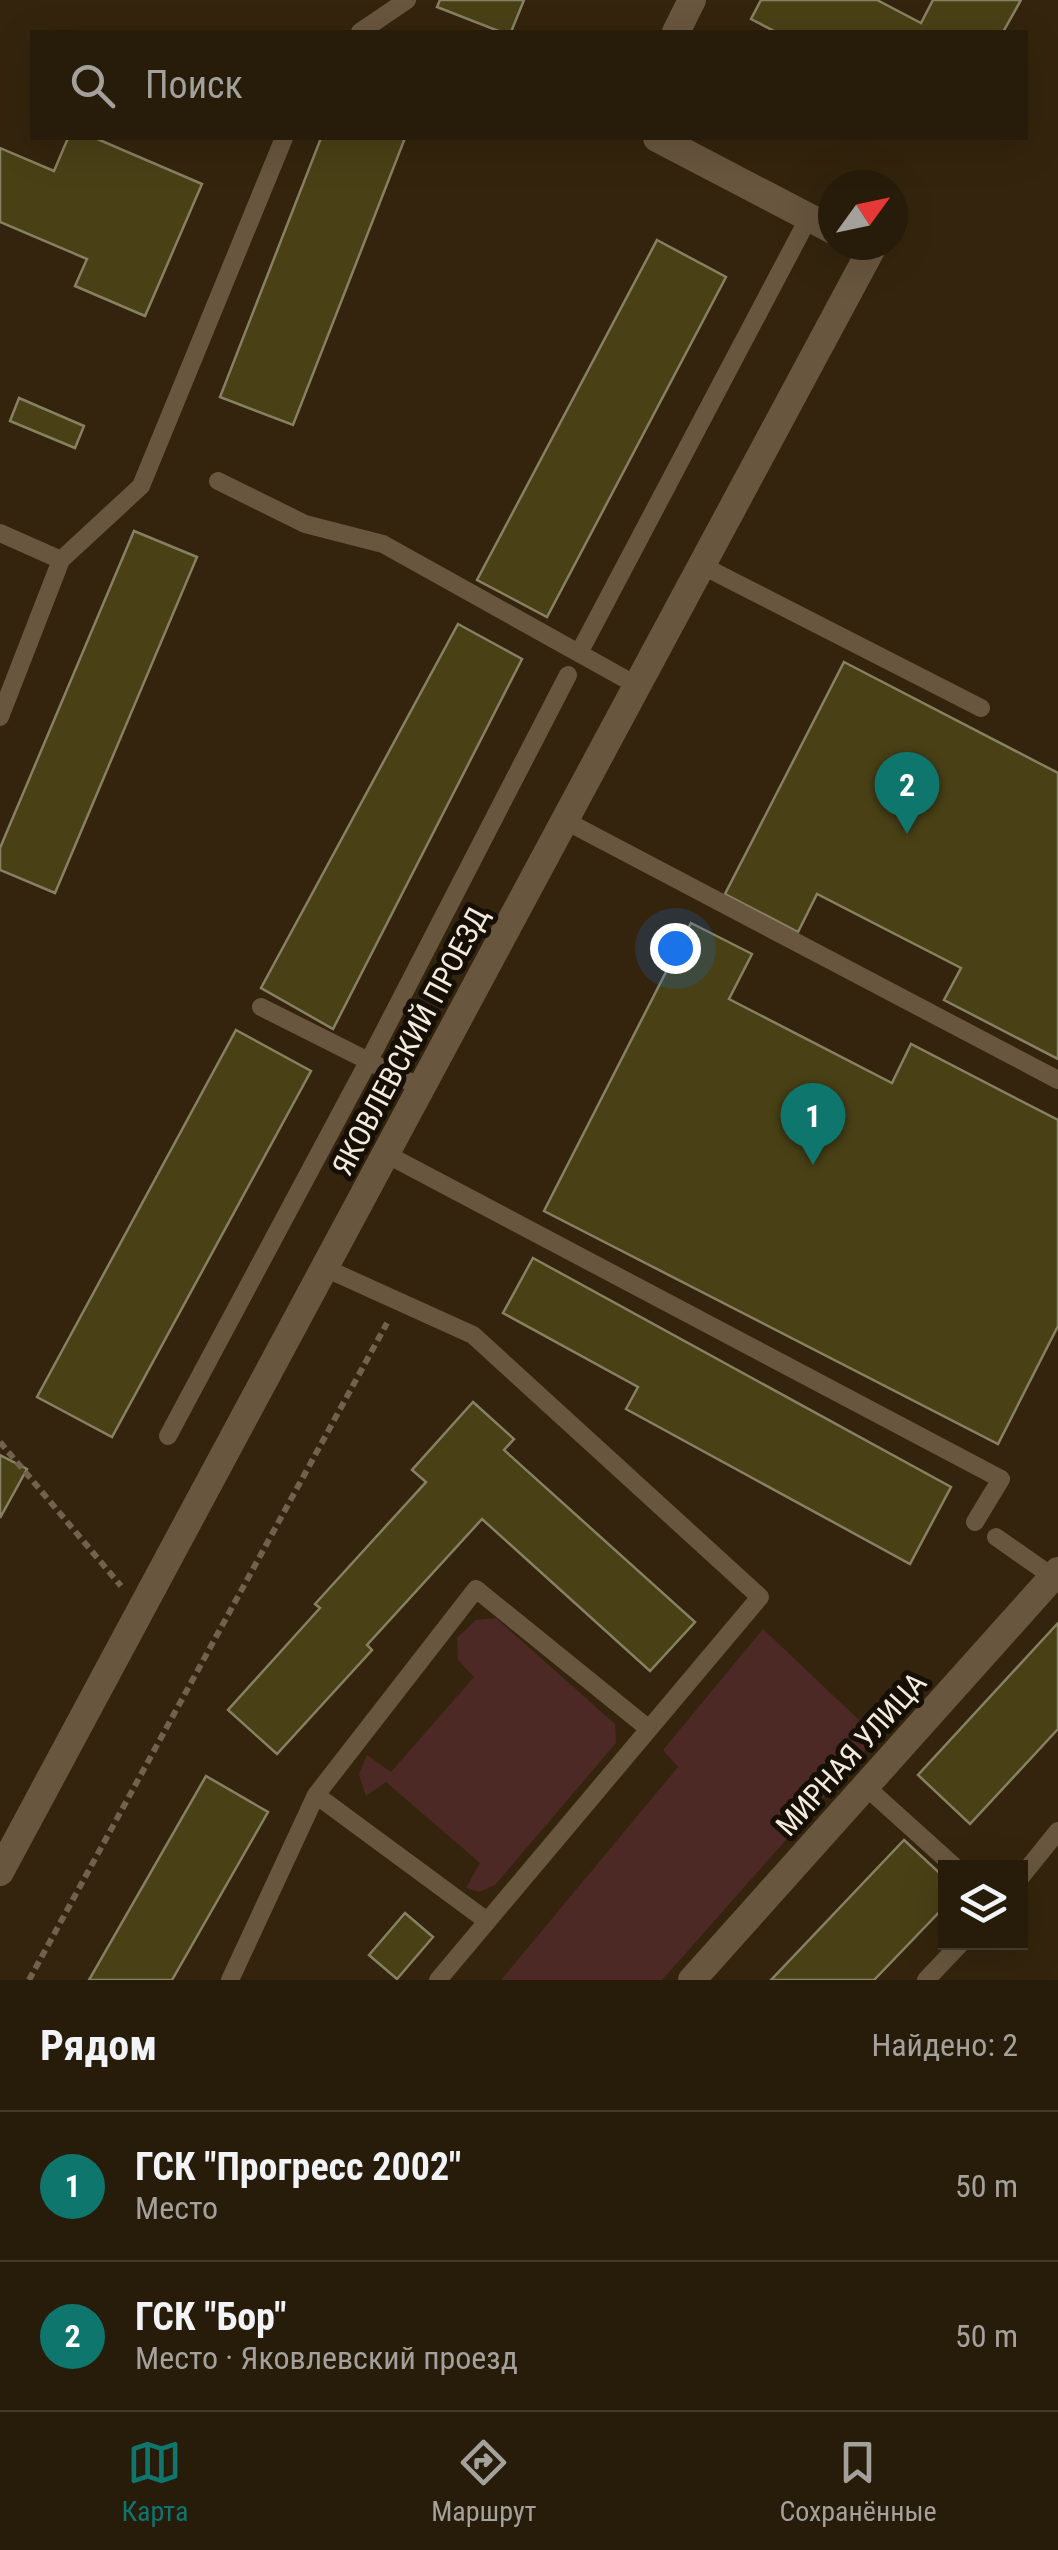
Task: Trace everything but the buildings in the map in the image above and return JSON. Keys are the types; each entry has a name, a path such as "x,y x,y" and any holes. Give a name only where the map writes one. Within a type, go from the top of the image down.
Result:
{"street":[{"path":"677,30 692,0"},
{"path":"661,140 818,221"},
{"name":"ЯКОВЛЕВСКИЙ ПРОЕЗД","path":"0,1872 866,260"},
{"name":"МИРНАЯ УЛИЦА","path":"692,1980 1056,1574"}],"lane":[{"path":"370,30 407,0"},
{"path":"0,717 61,560 142,486 283,140"},
{"path":"579,653 818,228"},
{"path":"218,481 305,524 384,544 636,685"},
{"path":"0,533 61,560"},
{"path":"701,566 981,708"},
{"path":"168,1436 568,675"},
{"path":"564,820 1058,1080"},
{"path":"261,1008 422,1088"},
{"path":"386,1154 1000,1479 975,1522"},
{"path":"325,1268 473,1335 760,1597 438,1980"},
{"path":"996,1536 1056,1574"},
{"path":"230,1980 316,1795 476,1589 649,1729"},
{"path":"864,1786 947,1860"},
{"path":"316,1795 487,1921"},
{"path":"1028,1868 1058,1832"},
{"path":"926,1980 954,1950"}],"path":[{"path":"28,1980 399,1301"},
{"path":"0,1442 141,1610"}],"shaded area":[{"path":"496,1618 615,1724 616,1743 495,1885 479,1892 466,1888 480,1863 386,1782 366,1796 359,1774 367,1755 391,1772 474,1677 458,1660 457,1638 476,1620"},
{"path":"763,1629 877,1737 662,1980 501,1980 678,1767 663,1750"}],"place":[{"name":"ГСК \"Бор\"","path":"907,834"},
{"name":"ГСК \"Прогресс 2002\"","path":"813,1165"}]}
